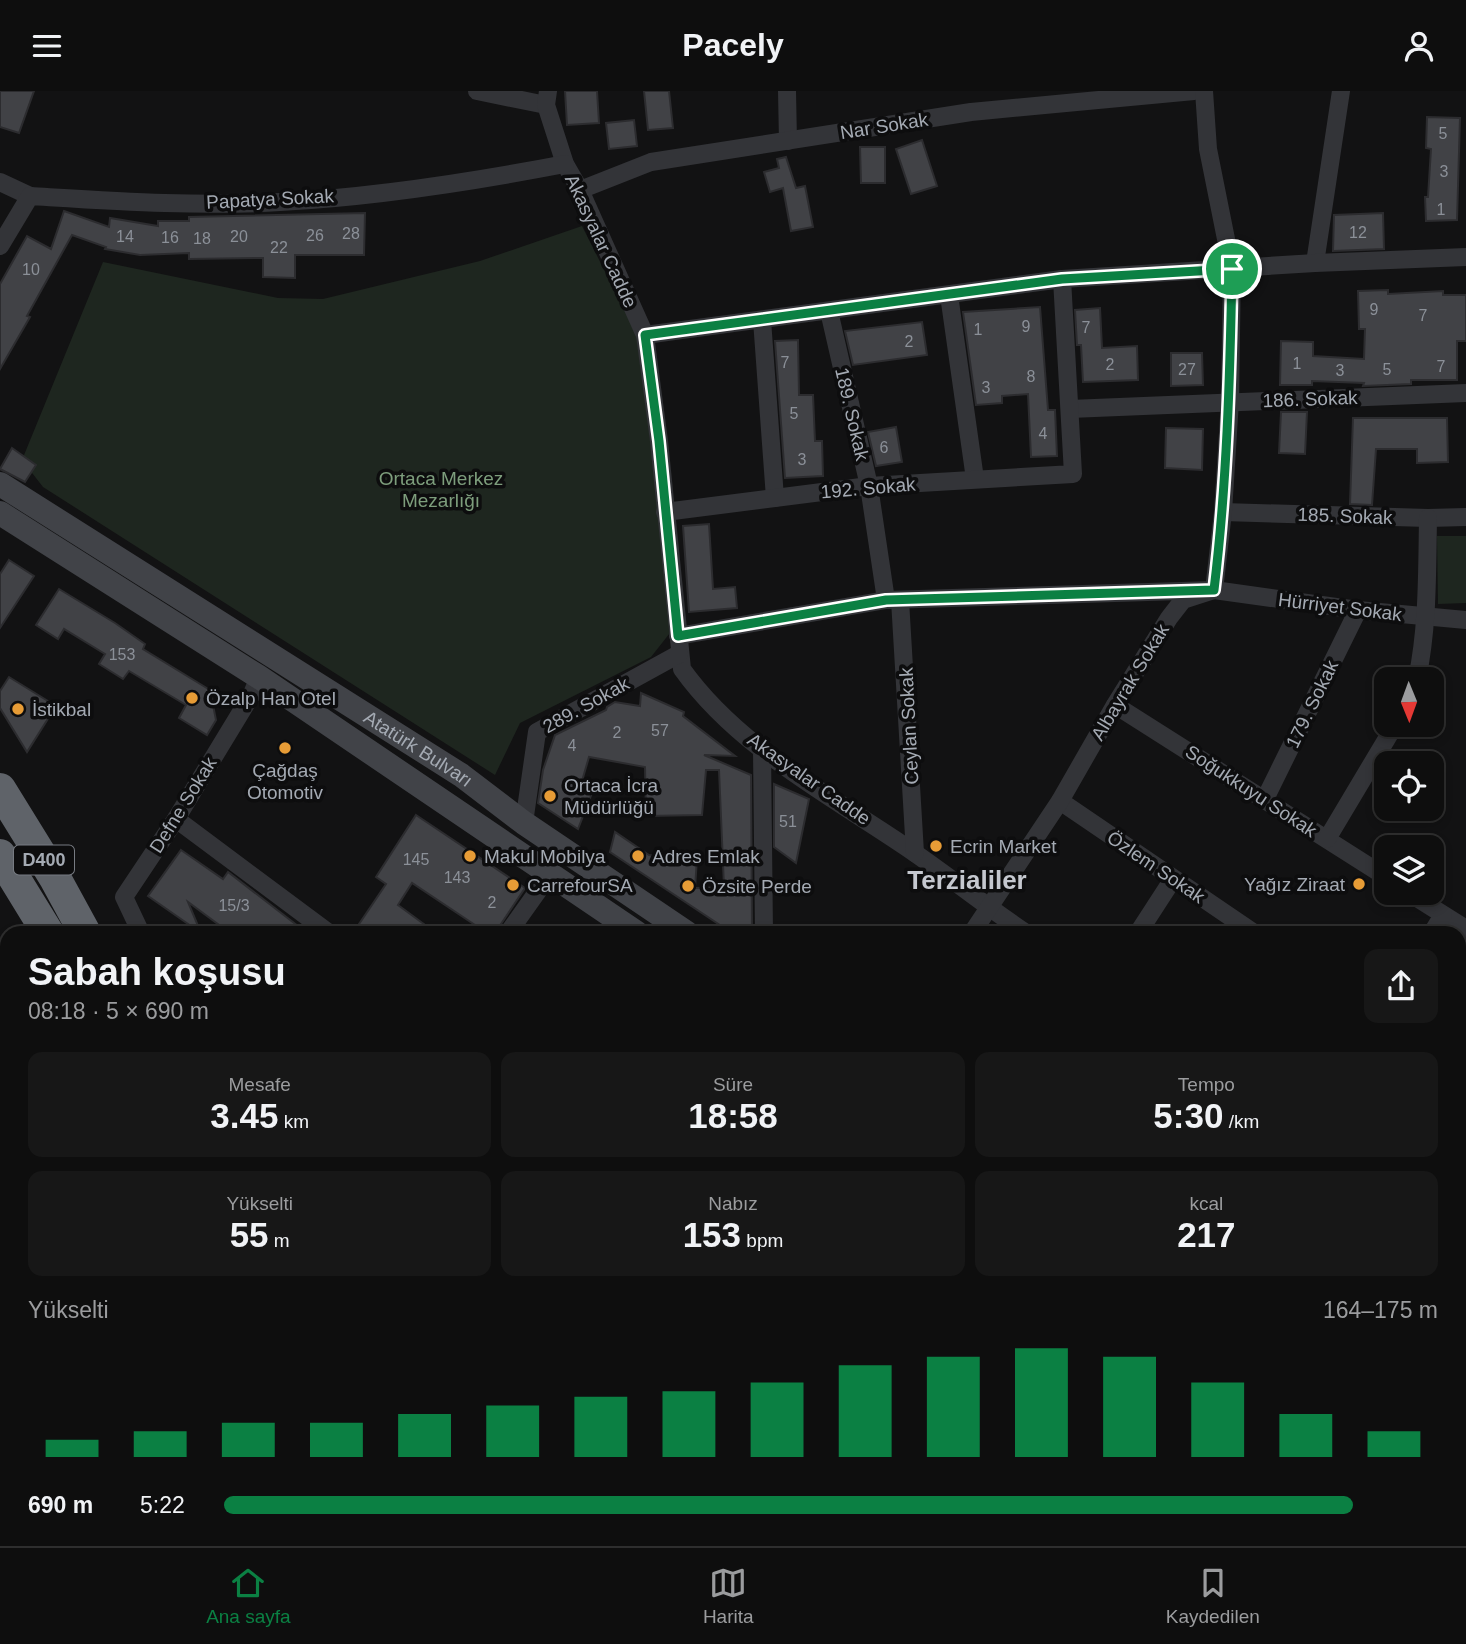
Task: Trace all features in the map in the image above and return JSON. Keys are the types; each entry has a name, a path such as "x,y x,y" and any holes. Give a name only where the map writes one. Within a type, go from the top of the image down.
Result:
{"highway":[{"name":"D400","path":"0,789 81,926"},
{"name":"D400","path":"0,855 44,926"}],"main road":[{"name":"Atatürk Bulvarı","path":"0,484 461,775 524,823 677,926"},
{"name":"Atatürk Bulvarı","path":"0,513 259,677 627,926"}],"street":[{"path":"477,91 547,98"},
{"path":"787,91 788,141"},
{"name":"Nar Sokak","path":"580,190 651,162 971,112 1194,91"},
{"path":"1204,91 1208,149 1232,269 1230,401 1223,512 1214,590"},
{"path":"1315,263 1341,91"},
{"name":"Akasyalar Cadde","path":"547,98 565,164 580,190 645,335 659,441 682,669 702,697 762,750 915,853 1015,926"},
{"name":"Papatya Sokak","path":"30,196 153,203 279,202 450,185 565,164"},
{"path":"0,182 30,196 0,246"},
{"path":"645,335 1062,279 1315,263 1466,257"},
{"path":"1062,279 1070,409"},
{"path":"949,295 975,479"},
{"name":"189. Sokak","path":"829,311 893,600"},
{"path":"762,320 775,498"},
{"name":"186. Sokak","path":"1070,409 1466,393"},
{"name":"192. Sokak","path":"665,512 869,485 1073,474 1070,409"},
{"name":"185. Sokak","path":"1223,512 1466,517"},
{"path":"1419,667 1425,618 1429,518"},
{"name":"Hürriyet Sokak","path":"678,636 893,600 1214,590 1425,618 1466,620"},
{"name":"Albayrak Sokak","path":"977,926 1059,800 1169,618 1183,600 1214,590"},
{"name":"Ceylan Sokak","path":"893,600 915,853"},
{"name":"179. Sokak","path":"1265,799 1358,610"},
{"name":"289. Sokak","path":"524,823 537,732 679,654"},
{"name":"Defne Sokak","path":"138,926 124,897 176,819 252,694 259,677"},
{"name":"Soğukkuyu Sokak","path":"1115,705 1374,869"},
{"path":"1327,839 1388,737"},
{"path":"762,750 764,926"},
{"name":"Özlem Sokak","path":"1059,800 1244,926"},
{"path":"176,819 320,926"},
{"path":"513,926 550,874"},
{"path":"1143,926 1174,879"},
{"path":"1428,905 1461,926"},
{"path":"1436,926 1443,915"}],"green space":[{"name":"Ortaca Merkez Mezarlığı","path":"582,226 636,333 668,577 677,624 651,657 520,723 495,775 43,487 22,460 103,262 278,298 323,299 480,261"},
{"path":"1437,536 1466,536 1466,603 1438,604"}],"building":[{"path":"0,91 34,91 19,133 0,127"},
{"path":"565,91 597,91 599,123 567,125"},
{"path":"644,91 669,91 673,128 648,130"},
{"path":"1427,117 1460,118 1457,220 1426,221 1425,197 1428,197 1431,149 1426,148"},
{"path":"634,120 637,146 609,149 606,123"},
{"path":"922,140 937,186 911,194 896,149"},
{"path":"860,147 885,147 885,183 861,183"},
{"path":"786,157 796,188 805,186 813,227 791,231 783,188 770,192 764,172 779,168 777,159"},
{"path":"64,211 109,227 110,218 158,226 158,221 189,221 189,217 365,213 364,255 295,255 295,278 263,277 263,258 189,259 189,253 140,255 105,249 106,247 72,235 0,369 0,284 27,236 51,249"},
{"path":"1383,213 1384,249 1333,251 1334,215"},
{"path":"1388,290 1388,294 1443,291 1443,295 1466,295 1466,341 1457,341 1457,380 1411,380 1411,384 1363,386 1364,383 1312,381 1312,385 1280,385 1281,341 1313,342 1313,356 1364,359 1365,329 1359,329 1358,291"},
{"path":"1040,307 1048,410 1055,410 1057,456 1031,457 1028,394 1002,396 1002,403 976,405 963,312"},
{"path":"1100,308 1102,348 1137,346 1138,380 1083,382 1075,310"},
{"path":"922,322 927,355 853,365 845,331"},
{"path":"798,340 799,395 813,395 815,441 822,441 823,476 785,478 775,341"},
{"path":"1171,353 1202,353 1203,385 1171,386"},
{"path":"1281,412 1307,412 1305,454 1279,453"},
{"path":"1353,418 1447,418 1448,462 1417,463 1417,449 1376,449 1372,505 1350,504"},
{"path":"896,427 902,462 876,466 868,432"},
{"path":"1166,428 1203,429 1202,470 1165,468"},
{"path":"12,448 36,465 25,482 0,469"},
{"path":"709,524 713,589 735,587 737,608 689,612 683,526"},
{"path":"9,560 34,576 0,628 0,574"},
{"path":"59,589 145,644 143,649 210,690 216,720 207,735 179,718 186,705 129,671 123,679 99,664 105,654 64,629 58,639 36,625"},
{"path":"9,677 56,706 27,752 0,708 0,691"},
{"path":"641,693 684,712 683,716 735,756 704,755 751,775 752,926 721,926 610,852 615,832 649,855 697,859 695,888 724,887 719,770 706,770 702,815 646,816 645,767 589,757 580,788 592,793 578,829 538,803 543,770 555,735 606,710 615,702 640,706"},
{"path":"774,784 809,799 796,863 774,847"},
{"path":"416,815 525,888 500,926 474,926 412,883 398,905 426,926 358,926 386,884 376,877"},
{"path":"181,850 223,879 228,872 298,926 221,926 188,902 198,926 191,926 148,896"}],"place":[{"name":"Özalp Han Otel","path":"192,698"},
{"name":"İstikbal","path":"18,709"},
{"name":"Çağdaş Otomotiv","path":"285,748"},
{"name":"Ortaca İcra Müdürlüğü","path":"550,796"},
{"name":"Ecrin Market","path":"936,846"},
{"name":"Makul Mobilya","path":"470,856"},
{"name":"Adres Emlak","path":"638,856"},
{"name":"Yağız Ziraat","path":"1359,884"},
{"name":"CarrefourSA","path":"513,885"},
{"name":"Özsite Perde","path":"688,886"}],"district":[{"name":"Terzialiler","path":"967,880"}],"route":[{"path":"1232,269 1230,401 1223,512 1214,590 886,600 678,636 659,441 645,335 1062,279 1232,269"}]}
